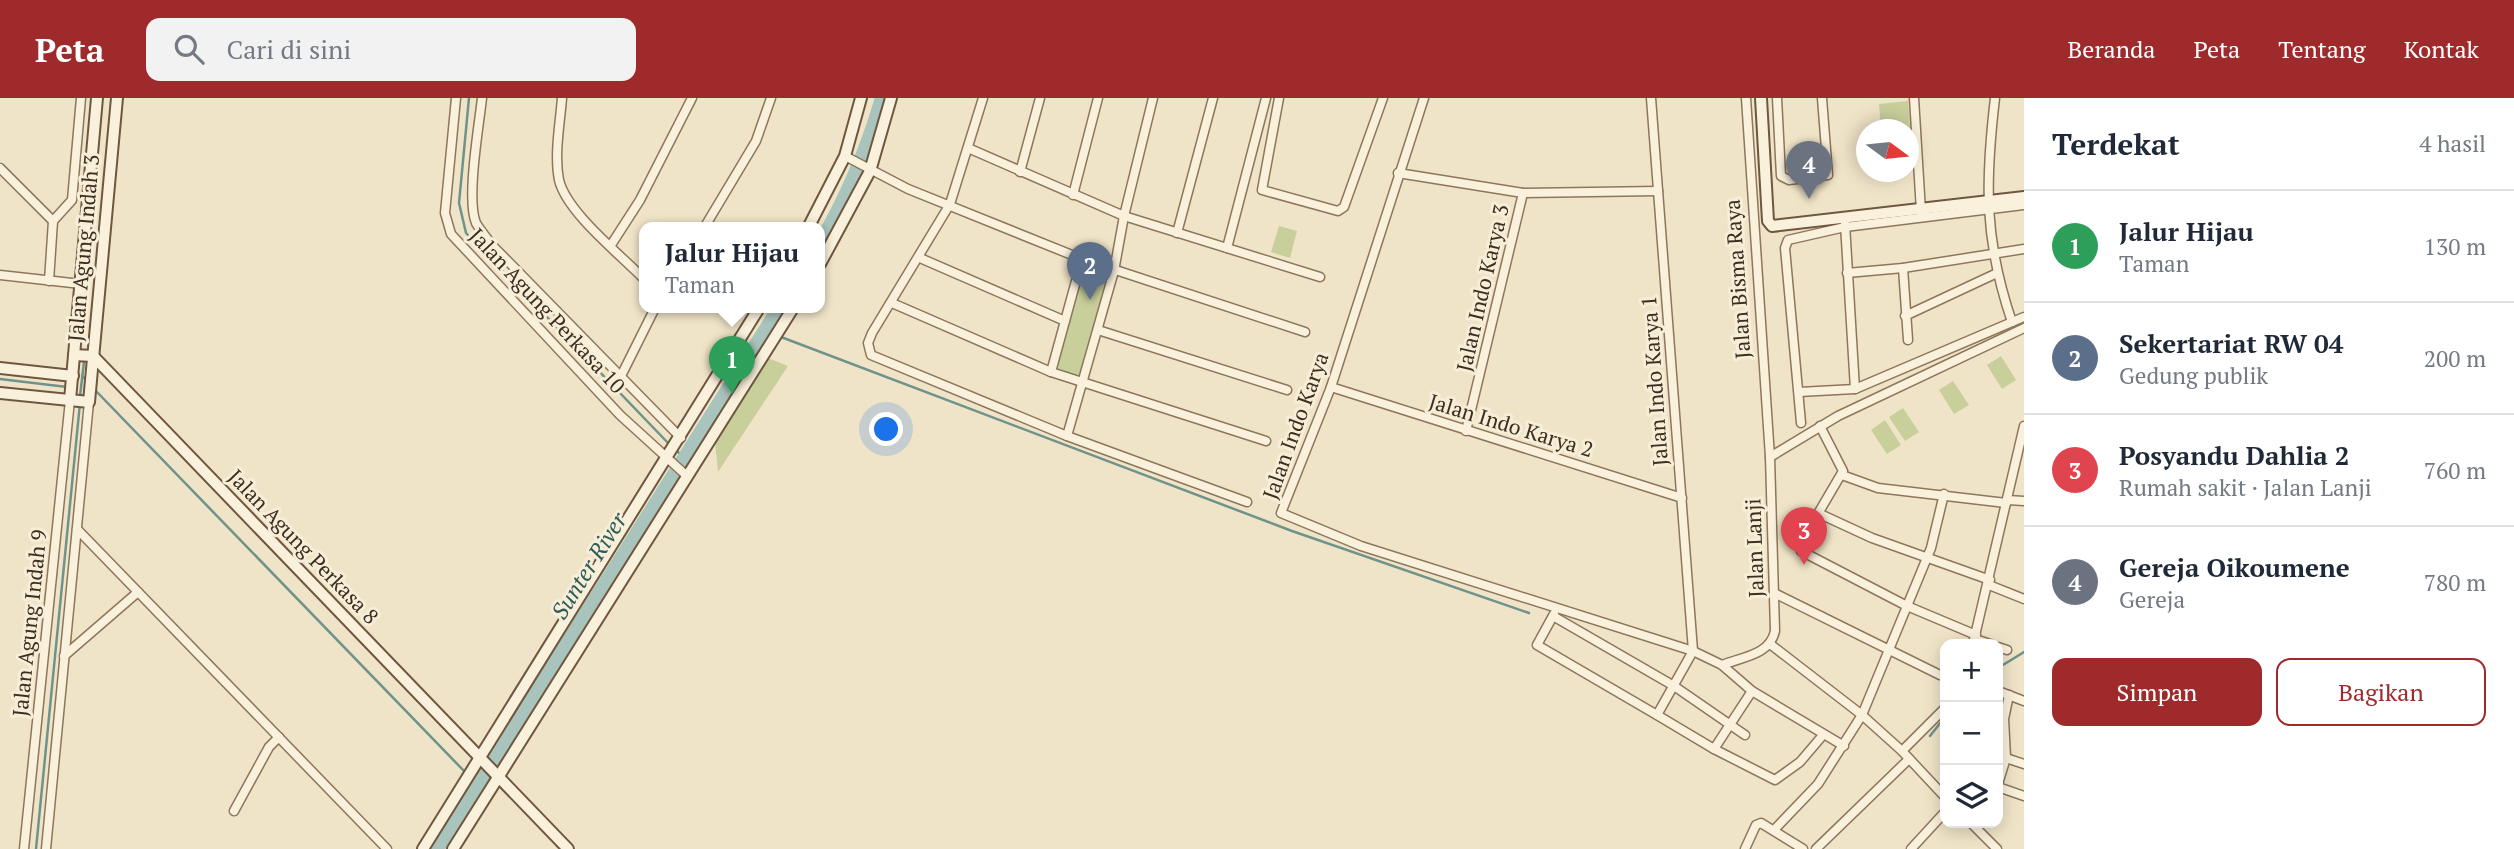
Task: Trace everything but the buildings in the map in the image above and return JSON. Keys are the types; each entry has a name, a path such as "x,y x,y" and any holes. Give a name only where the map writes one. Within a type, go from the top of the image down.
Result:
{"street":[{"path":"49,281 53,221 72,200 81,98"},
{"name":"Jalan Agung Indah 3","path":"77,400 73,378 74,355 97,98"},
{"name":"Jalan Agung Indah 3","path":"77,400 90,384 117,98"},
{"name":"Jalan Agung Perkasa 10","path":"456,98 445,213 451,234 620,415 685,475"},
{"name":"Jalan Agung Perkasa 10","path":"482,98 474,184 475,220 492,245 680,440"},
{"path":"562,98 558,143 560,183 580,213 639,273"},
{"path":"611,245 640,200 692,98"},
{"path":"708,222 755,141 771,98"},
{"path":"811,222 848,158 861,98"},
{"path":"825,254 867,169 891,98"},
{"path":"982,98 950,204 868,343 871,355 877,361 1067,436 1247,502"},
{"path":"1020,172 1040,98"},
{"path":"1073,195 1098,98"},
{"path":"1067,436 1114,271 1124,216 1153,98"},
{"path":"1177,233 1213,98"},
{"path":"1227,248 1266,98"},
{"path":"1279,98 1262,190 1338,211 1344,207 1383,98"},
{"name":"Jalan Indo Karya","path":"1424,98 1331,387 1281,513 1361,546 1555,612 1693,651 1722,665 1752,691 1844,746"},
{"name":"Jalan Indo Karya 1","path":"1651,98 1693,651 1690,661 1657,715"},
{"name":"Jalan Bisma Raya","path":"1746,98 1770,457"},
{"name":"Jalan Bisma Raya","path":"1761,98 1768,221 1772,226 1844,223 1922,211 1988,206 2024,197"},
{"path":"1777,98 1781,176 1788,180 1828,174 1822,98"},
{"path":"1914,98 1922,211"},
{"path":"1995,98 1988,206 1995,274 2012,322"},
{"path":"968,148 1124,216 1320,277"},
{"path":"848,158 867,169 1082,259 1305,332"},
{"path":"0,168 53,221"},
{"path":"1398,173 1523,193 1658,191"},
{"name":"Jalan Indo Karya 3","path":"1466,431 1523,193"},
{"path":"1801,423 1785,248 1788,240 1844,223 1988,206 2024,205"},
{"path":"1844,223 1855,389"},
{"path":"1847,273 1903,268 2024,250"},
{"path":"920,258 1065,321"},
{"path":"1051,372 1082,259"},
{"path":"1903,268 1908,340"},
{"path":"1905,316 1995,274"},
{"path":"0,275 81,284"},
{"path":"892,303 1051,372 1266,441"},
{"path":"621,376 652,313"},
{"path":"423,849 670,459 756,313"},
{"path":"453,849 685,475 790,313"},
{"path":"1799,392 1855,389 2024,317"},
{"path":"1770,457 1820,426 2024,328"},
{"path":"1098,330 1287,390"},
{"path":"74,355 93,356"},
{"name":"Jalan Agung Perkasa 8","path":"93,356 480,761 568,849"},
{"path":"0,368 73,378"},
{"name":"Jalan Indo Karya 2","path":"1331,387 1682,498"},
{"path":"0,394 77,400"},
{"name":"Jalan Agung Indah 9","path":"46,849 76,529 77,400"},
{"name":"Jalan Agung Indah 9","path":"24,849 77,400"},
{"path":"1820,426 1842,466 1842,475 1801,543 1802,552 1973,639"},
{"path":"1975,639 2024,426"},
{"name":"Jalan Lanji","path":"1770,457 1775,631 1770,644"},
{"path":"1842,475 1878,488 2024,501"},
{"path":"1774,830 1818,784 1862,715 1887,648 1935,539 1944,494"},
{"path":"1820,514 1872,538 1927,556 2024,599"},
{"path":"76,529 387,849"},
{"path":"64,656 138,592"},
{"path":"1774,593 1940,676"},
{"path":"1745,735 1674,686 1555,612 1537,645 1714,749 1775,780 1800,762 1823,735"},
{"path":"1722,665 1770,644 1862,715 1902,751 1940,792"},
{"path":"2003,649 2007,650"},
{"path":"1714,749 1752,691"},
{"path":"2003,693 2024,701"},
{"path":"2003,768 2006,758 2004,719 2009,695"},
{"path":"1902,751 1940,713"},
{"path":"234,811 269,747 279,737"},
{"path":"2006,758 2024,764"},
{"path":"1816,849 1909,760"},
{"path":"2003,788 2024,796"},
{"path":"1911,849 1940,817"},
{"path":"1745,849 1758,823 1803,849"},
{"path":"1979,828 1991,847"}],"green space":[{"path":"1908,101 1909,119 1880,119 1879,104"},
{"path":"1279,226 1297,231 1290,258 1271,252"},
{"path":"1082,271 1111,279 1082,379 1053,370"},
{"path":"766,332 773,336 693,465 685,459"},
{"path":"2001,356 2016,380 2002,389 1987,365"},
{"path":"768,358 788,366 718,472 715,441"},
{"path":"1953,381 1969,405 1954,414 1939,390"},
{"path":"1903,408 1919,432 1905,441 1889,417"},
{"path":"1885,420 1901,445 1887,454 1871,430"}],"waterway":[{"path":"469,98 459,203 466,233 670,445"},
{"name":"Sunter River","path":"825,234 856,172 882,98"},
{"name":"Sunter River","path":"437,849 776,313"},
{"path":"765,331 774,334"},
{"path":"781,337 1292,531 1529,613"},
{"path":"80,396 84,362"},
{"path":"82,376 88,382"},
{"path":"0,379 67,387"},
{"path":"95,390 465,772"},
{"path":"36,849 80,403"},
{"path":"675,449 684,458"},
{"path":"2003,665 2024,652"},
{"path":"1930,736 1940,723"},
{"path":"470,777 477,785"}],"place":[{"name":"Gereja Oikoumene","path":"1809,199"},
{"name":"Sekertariat RW 04","path":"1090,300"},
{"name":"Jalur Hijau","path":"732,394"},
{"name":"Posyandu Dahlia 2","path":"1804,565"}]}
